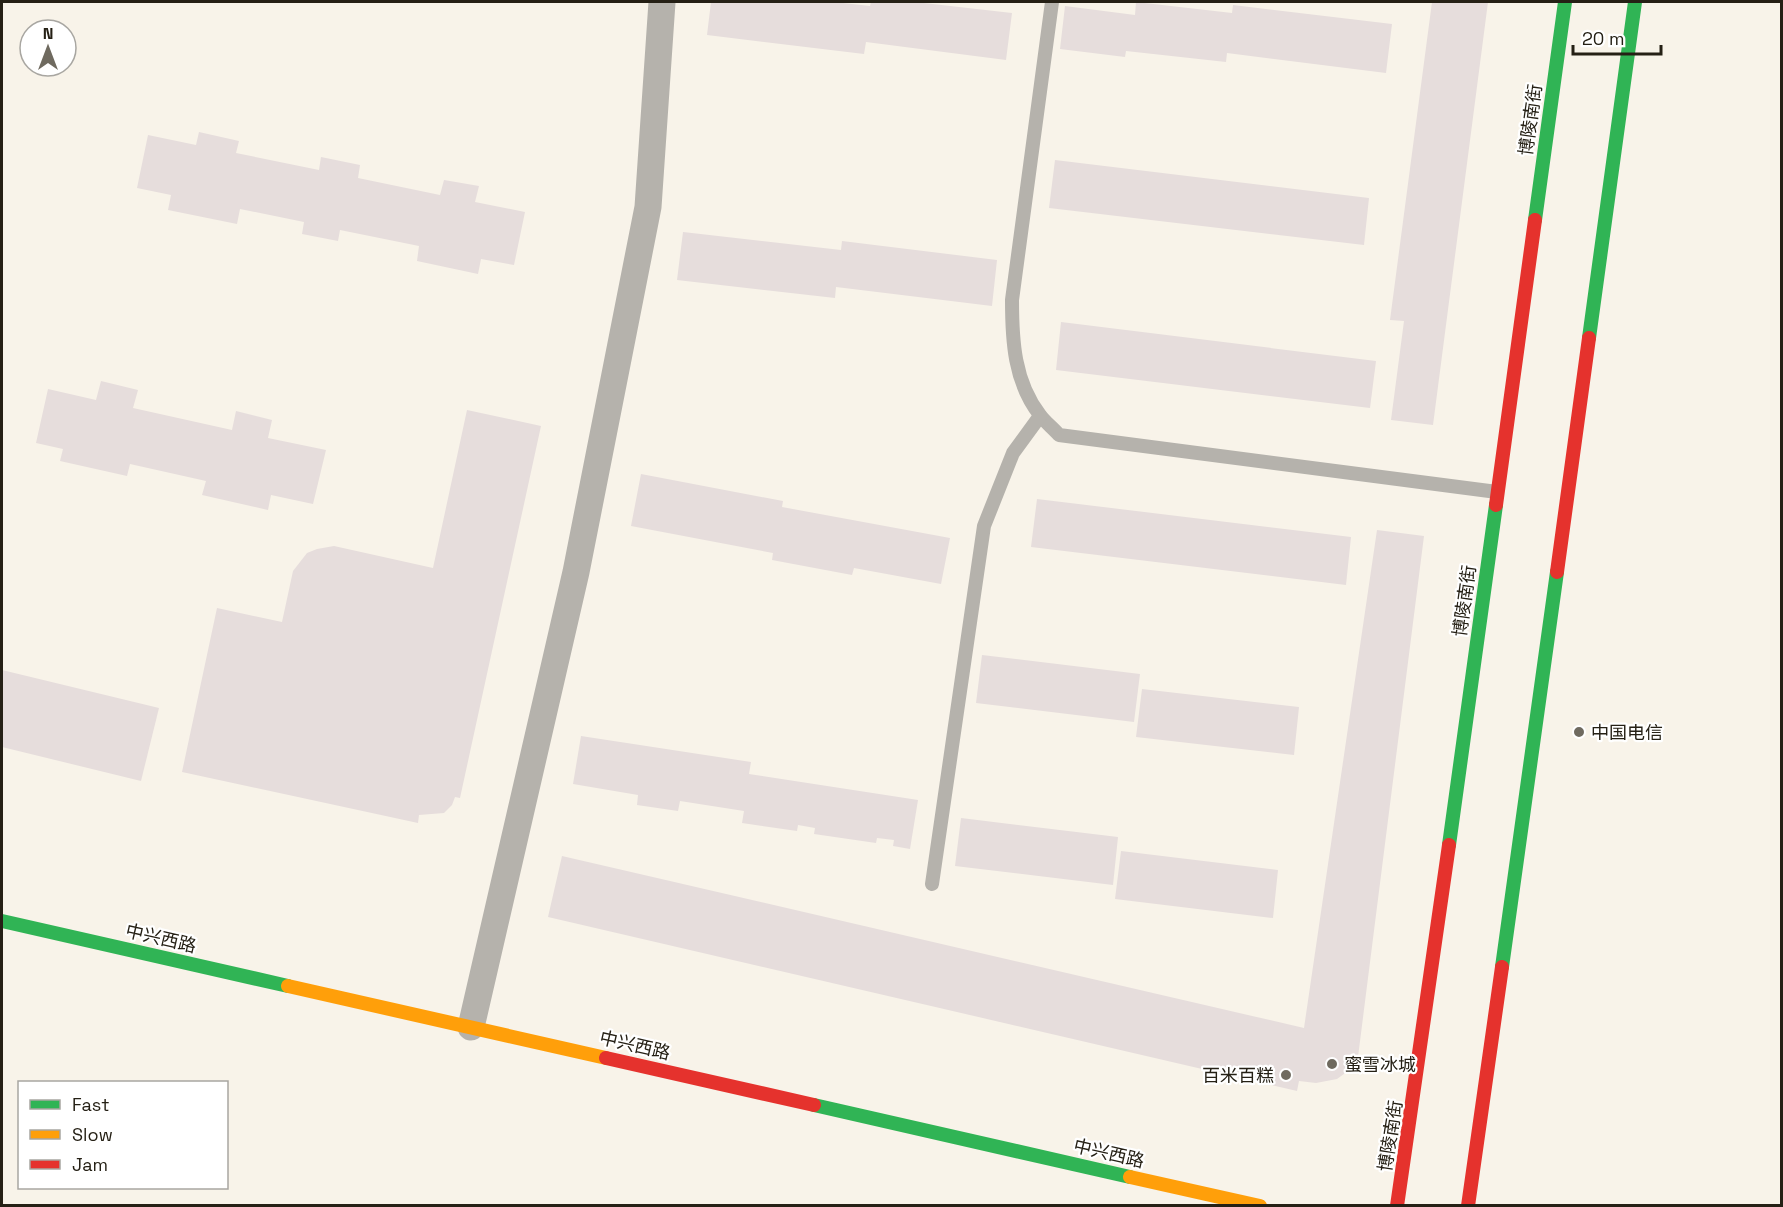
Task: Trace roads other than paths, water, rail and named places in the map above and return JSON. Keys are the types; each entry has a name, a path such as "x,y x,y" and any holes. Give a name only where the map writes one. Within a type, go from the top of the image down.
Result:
{"main road":[{"name":"博陵南街","path":"1397,1206 1565,2"},
{"path":"1468,1206 1635,2"},
{"name":"中兴西路","path":"2,921 1260,1206"}],"street":[{"path":"471,1027 576,572 648,207 662,2"}],"lane":[{"path":"1052,2 1012,300 1012,333 1017,365 1026,393 1040,416 1059,435 1497,492"},
{"path":"932,884 984,526 1013,453 1040,416"}],"place":[{"name":"中国电信","path":"1579,732"},
{"name":"蜜雪冰城","path":"1332,1064"},
{"name":"百米百糕","path":"1286,1075"}]}
